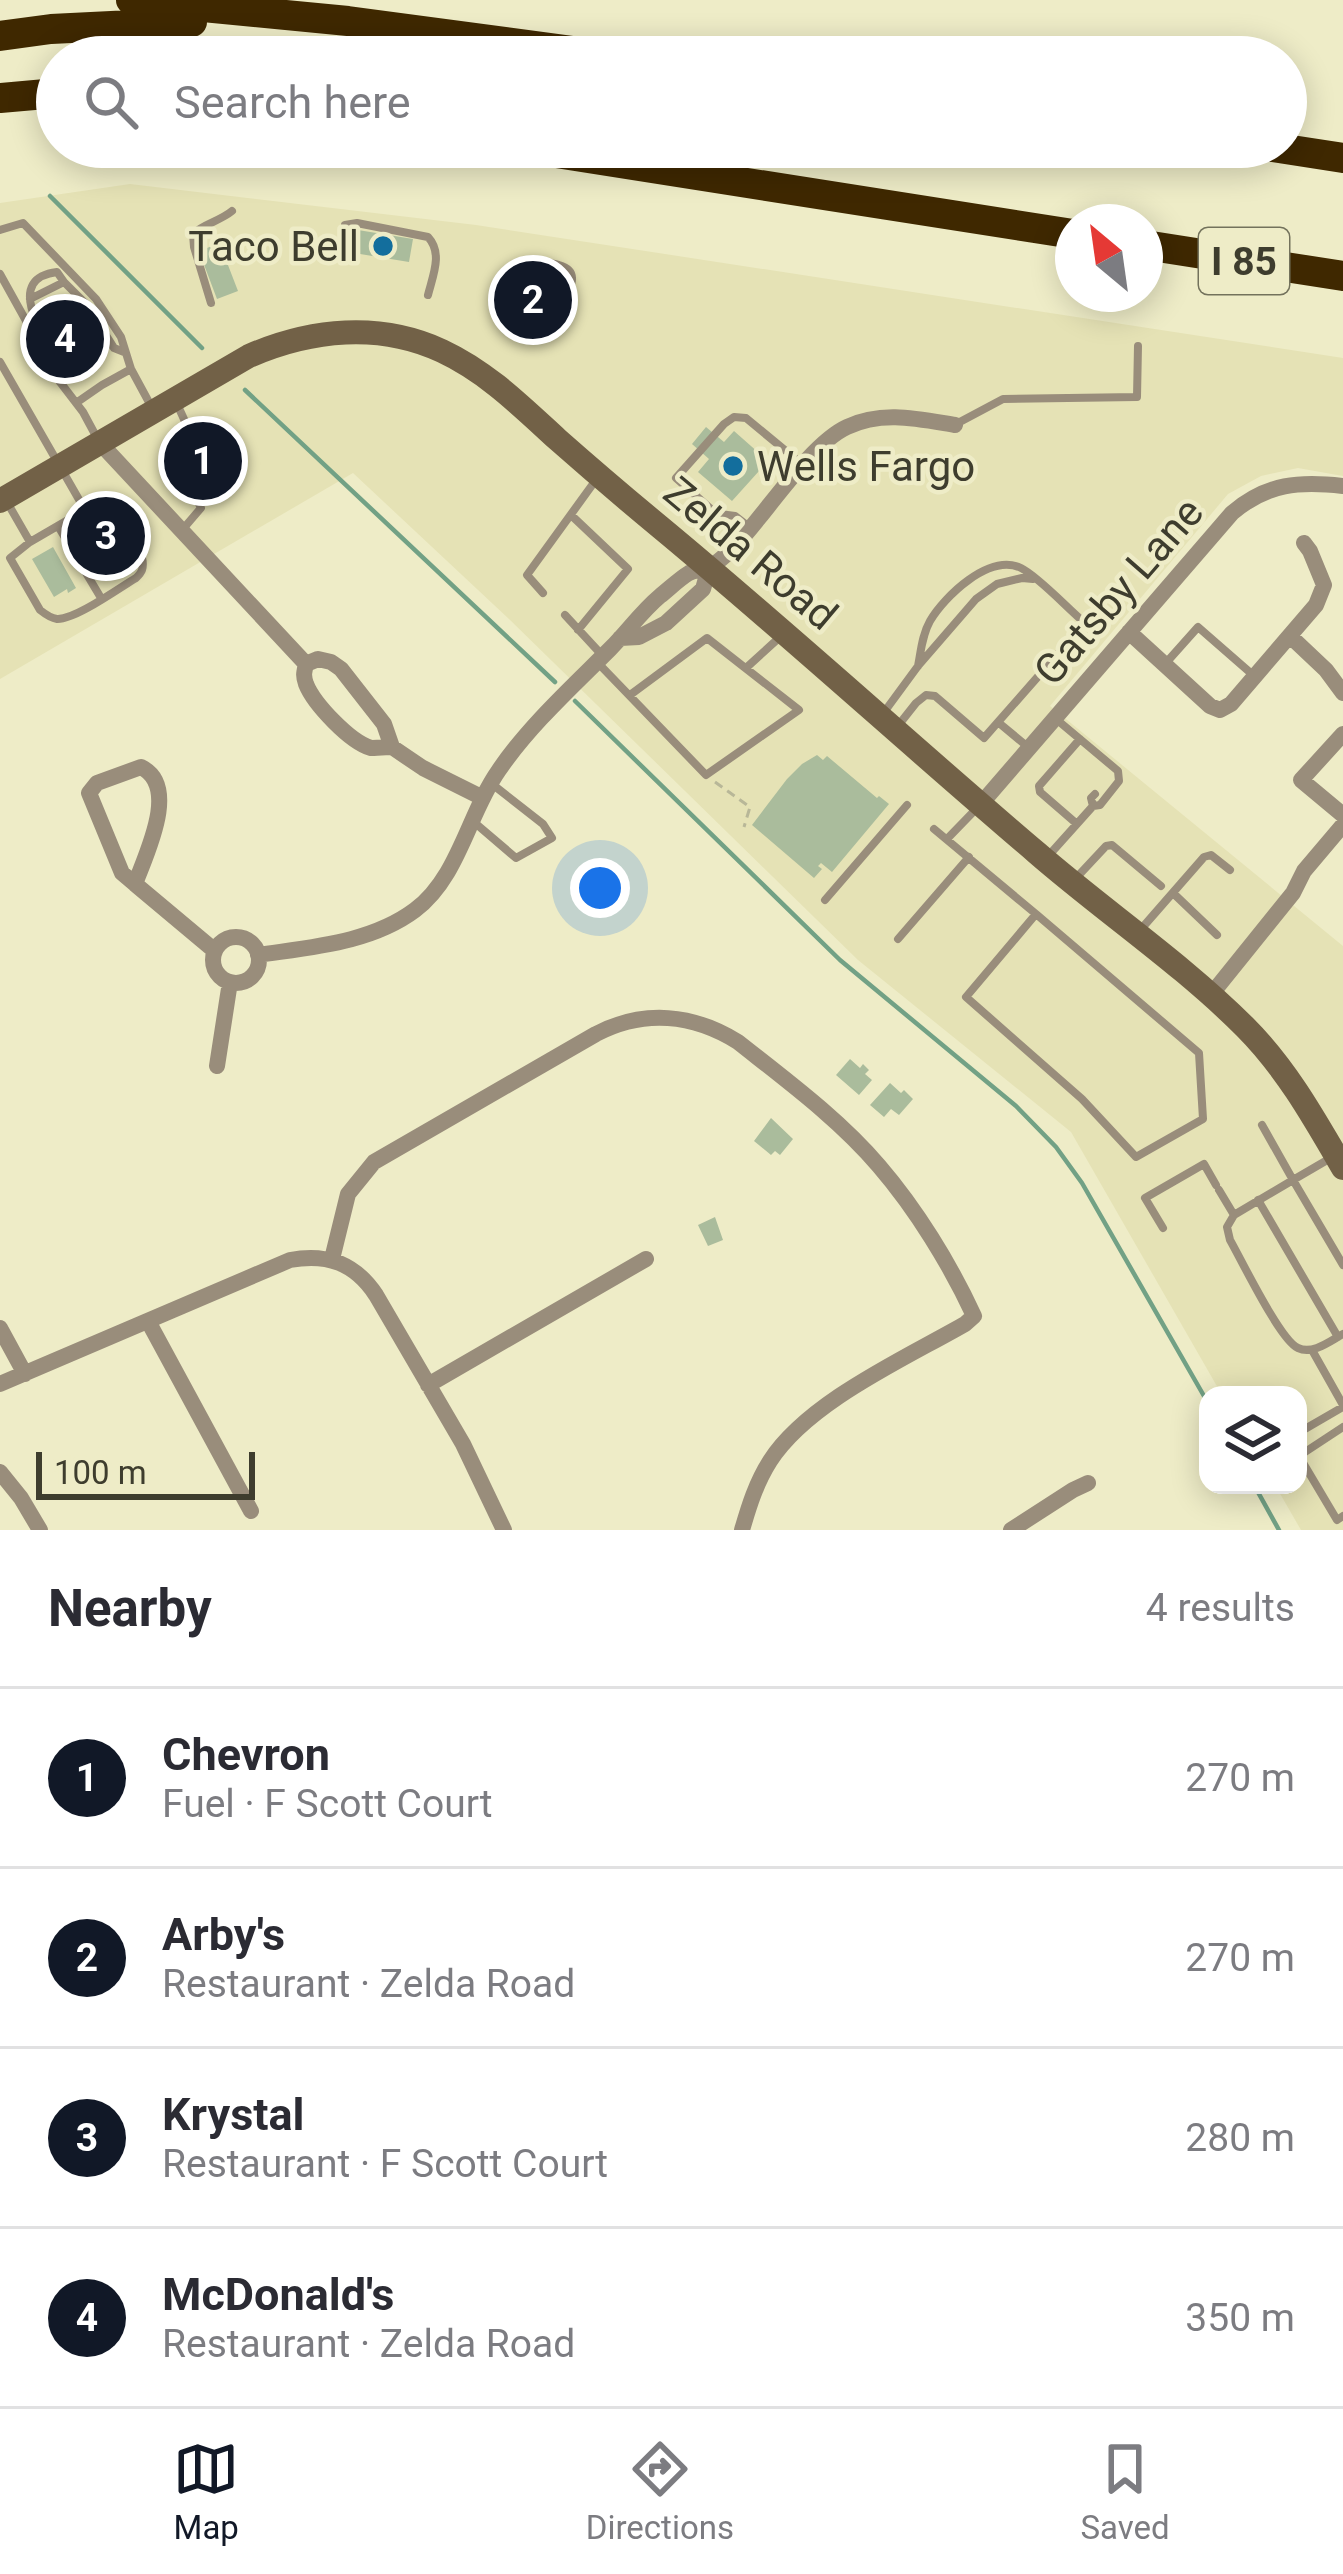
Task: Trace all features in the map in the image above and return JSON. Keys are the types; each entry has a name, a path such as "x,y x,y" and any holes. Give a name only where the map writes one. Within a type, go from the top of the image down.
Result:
{"highway":[{"path":"131,0 460,36"},
{"path":"0,36 178,22 348,21"},
{"path":"0,98 36,95"},
{"path":"1307,152 1343,158"},
{"path":"652,168 1055,231"},
{"name":"I 85","path":"1163,248 1343,276"}],"main road":[{"name":"Zelda Road","path":"2,497 250,356 293,340 354,332 396,336 440,350 495,383 980,805 1245,1027 1280,1065 1340,1162"}],"street":[{"path":"258,955 362,936 410,914 442,881 499,769 637,616 690,572 709,568 733,548 824,442 862,422 890,417 955,425"},
{"path":"100,443 306,664"},
{"name":"Gatsby Lane","path":"980,805 1242,505 1286,485 1343,486"},
{"path":"1129,632 1220,710 1231,704 1316,605 1324,585 1304,543"},
{"path":"1290,636 1343,693"},
{"path":"306,664 318,659 341,669 384,724 392,747"},
{"path":"306,664 307,686 349,734 372,748 392,747 424,768 487,790"},
{"path":"1343,734 1301,780 1343,815"},
{"path":"135,884 159,807 156,780 141,767 97,783 89,793 122,873 135,884 215,951"},
{"path":"1210,996 1343,824"},
{"path":"240,938 254,945 258,955 259,967 250,979 230,982 217,972 213,958 225,940 240,938"},
{"path":"218,1066 230,982"},
{"path":"332,1259 348,1193 374,1162 596,1034 633,1019 665,1017 719,1030 738,1042 878,1165 933,1243 974,1316 806,1419 758,1482 742,1530"},
{"path":"0,1384 290,1260 332,1259 367,1282 463,1444 504,1530"},
{"path":"428,1385 646,1259"},
{"path":"148,1321 251,1510"},
{"path":"0,1328 25,1374"},
{"path":"3,1472 40,1530"},
{"path":"1011,1530 1088,1484"}],"lane":[{"path":"211,303 194,234 232,211"},
{"path":"0,230 23,223 96,299 121,337 131,369 196,443"},
{"path":"346,225 428,236 436,247 436,258 428,295"},
{"path":"500,312 509,308 538,267 552,262 565,266 572,277 557,304 559,312"},
{"path":"60,382 65,371 28,308 28,293 41,274 57,272 86,304 113,348 126,352"},
{"path":"0,274 100,443"},
{"path":"30,299 64,282"},
{"path":"955,425 1003,399 1137,397 1138,346"},
{"path":"1,366 85,510"},
{"path":"76,403 131,369"},
{"path":"750,528 735,516 712,510 676,478 734,417 746,418 804,466"},
{"path":"208,447 212,433"},
{"path":"191,434 230,435"},
{"path":"175,472 173,477 185,480 201,508 182,530"},
{"path":"543,592 527,575 598,476"},
{"path":"193,492 197,479"},
{"path":"2,497 31,542"},
{"path":"103,501 110,504 142,559 142,570 136,578 58,619 40,610 10,558 85,510 103,501"},
{"path":"571,515 628,569 578,630"},
{"path":"58,526 101,598"},
{"path":"888,722 922,697 935,696 984,738 1085,623 1023,569 1005,566 981,573 954,590 929,622 918,666"},
{"path":"888,722 918,666 986,590 1009,580 1035,580"},
{"path":"565,615 630,695 706,775 799,710 707,638 630,695"},
{"path":"1164,665 1198,627 1254,676"},
{"path":"746,668 785,633"},
{"path":"1045,860 1119,781 1118,771 1055,718"},
{"path":"999,723 1029,748"},
{"path":"1077,824 1039,786 1080,739"},
{"path":"1104,783 1118,774"},
{"path":"471,820 517,858 552,838 543,824 487,790"},
{"path":"1093,806 1095,794"},
{"path":"825,900 907,805"},
{"path":"947,839 980,805"},
{"path":"934,829 969,856 1199,1053 1203,1119 1136,1157 1082,1100 966,997 1036,914"},
{"path":"1071,883 1112,845 1161,886"},
{"path":"898,939 969,856"},
{"path":"1137,934 1204,857 1211,856 1230,870"},
{"path":"1172,893 1217,935"},
{"path":"1262,1125 1343,1265"},
{"path":"1258,1200 1340,1335 1312,1350 1297,1348 1284,1335 1227,1227 1234,1215 1258,1200 1340,1162"},
{"path":"1163,1228 1145,1198 1204,1165 1234,1215"},
{"path":"1307,1427 1343,1406 1312,1350"},
{"path":"1343,1427 1299,1456 1343,1530"}],"path":[{"path":"706,775 750,806 744,827"}],"shaded area":[{"path":"130,184 476,225 1343,358 1343,476 1298,468 1261,476 1228,494 1050,706 1343,946 1343,1530 1301,1530 1280,1494 1307,1494 1307,1386 1217,1386 1071,1132 858,960 353,473 0,679 0,203"}],"building":[{"name":"Taco Bell","path":"358,230 413,239 409,262 354,253"},
{"path":"217,244 238,291 217,299 200,254"},
{"path":"540,274 557,288 527,325 520,325 510,312"},
{"path":"50,301 53,305 60,301 91,354 69,367 39,324 43,322 38,314"},
{"name":"Wells Fargo","path":"706,427 724,442 734,431 768,461 732,501 698,472 709,459 692,444"},
{"path":"104,510 128,551 109,564 84,521"},
{"path":"53,547 76,588 54,597 32,559"},
{"path":"817,755 823,760 827,756 889,804 832,872 821,863 814,878 752,825 787,779"},
{"path":"850,1059 860,1068 863,1064 872,1080 859,1095 836,1075"},
{"path":"890,1083 913,1099 899,1115 891,1109 884,1117 870,1105"},
{"path":"771,1118 793,1139 780,1155 775,1151 771,1155 754,1141"},
{"path":"715,1217 723,1240 708,1246 698,1225"}],"waterway":[{"path":"50,196 202,348"},
{"path":"245,390 555,682"},
{"path":"575,701 840,960 1016,1106 1056,1147 1082,1183 1199,1387"},
{"path":"1259,1494 1279,1530"}],"place":[{"name":"Taco Bell","path":"383,246"},
{"name":"Arby's","path":"533,300"},
{"name":"McDonald's","path":"65,339"},
{"name":"Chevron","path":"203,461"},
{"name":"Wells Fargo","path":"733,466"},
{"name":"Krystal","path":"106,536"}]}
